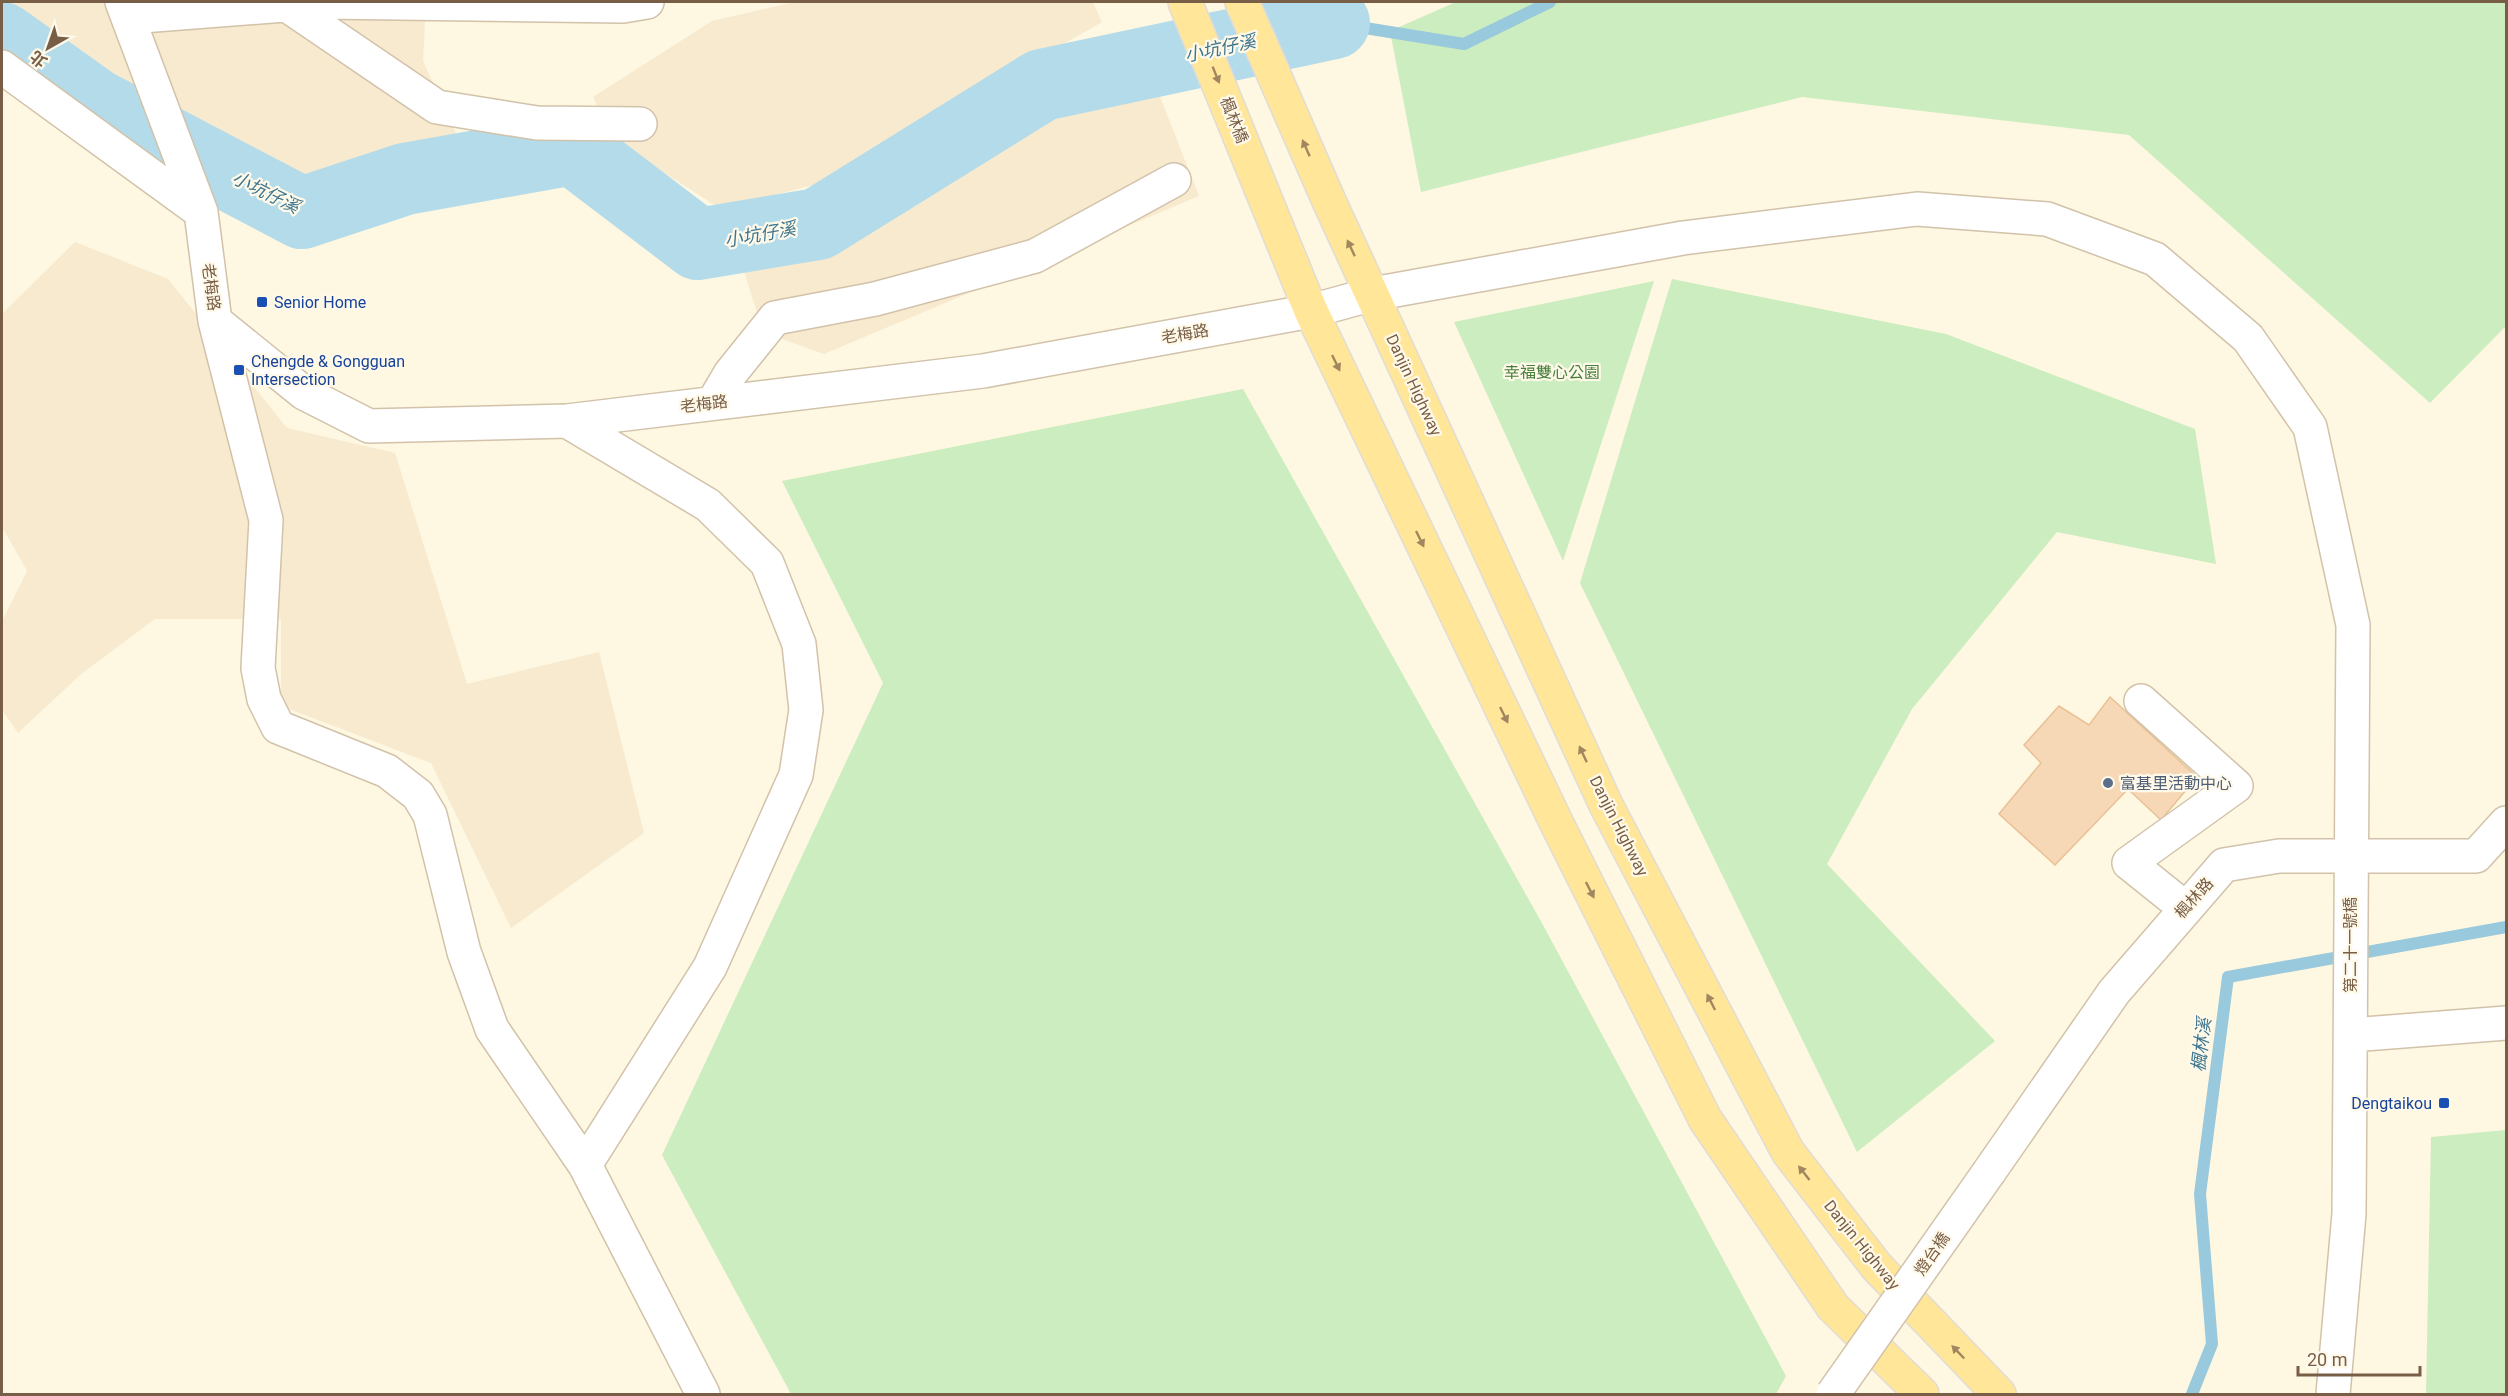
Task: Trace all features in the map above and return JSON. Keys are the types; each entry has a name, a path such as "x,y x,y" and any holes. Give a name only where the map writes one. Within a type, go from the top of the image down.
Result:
{"main road":[{"name":"楓林橋","path":"1185,2 1311,311"},
{"name":"Danjin Highway","path":"1242,2 1329,201 1606,805 1788,1152 1877,1267 1999,1395"},
{"path":"1311,311 1556,822 1705,1119 1833,1307 1922,1395"}],"street":[{"path":"126,9 323,2 623,6 647,2"},
{"path":"287,5 437,107 537,123 640,124"},
{"name":"老梅路","path":"126,9 201,212 215,321 304,393 369,426 567,421 982,370 1311,311 1373,294"},
{"path":"2,67 201,212"},
{"path":"713,404 730,374 775,318 875,299 1035,256 1174,180"},
{"name":"第二十一號橋","path":"1373,294 1683,238 1917,209 2046,219 2155,259 2248,338 2310,427 2353,625 2349,1214 2333,1395"},
{"path":"215,321 266,520 258,668 264,699 278,727 387,771 418,795 430,815 464,952 492,1029 585,1165 703,1395"},
{"path":"567,421 708,505 767,563 799,644 806,710 796,775 710,967 585,1165"},
{"path":"2141,701 2236,786 2129,863 2185,908"},
{"name":"楓林路","path":"1989,1172 2114,992 2224,865 2279,856 2476,856 2506,823"},
{"path":"2350,1035 2506,1023"},
{"name":"燈台橋","path":"1833,1395 1989,1172"}],"shaded area":[{"path":"2,2 426,2 423,61 464,151 284,178 240,149 139,107 2,12"},
{"path":"795,2 1093,2 1102,22 817,184 721,209 613,140 593,97 712,21"},
{"path":"1157,89 1199,196 824,354 763,332 741,262 824,255 1001,128"},
{"path":"75,242 168,279 287,428 395,453 467,684 599,652 644,833 511,928 431,763 281,706 281,619 155,619 81,674 18,733 2,710 2,621 27,571 4,530 2,531 2,314"}],"green space":[{"path":"1456,2 2506,2 2506,326 2430,403 2129,135 1802,97 1421,192 1390,31"},
{"path":"1672,279 1946,334 2195,429 2216,564 2057,532 1912,709 1827,864 1995,1041 1857,1152 1580,583"},
{"name":"幸福雙心公園","path":"1654,281 1563,561 1454,322"},
{"path":"1243,389 1543,925 1786,1376 1776,1394 791,1394 662,1155 883,683 782,481"},
{"path":"2506,1130 2506,1394 2426,1394 2431,1137"}],"building":[{"name":"富基里活動中心","path":"2110,697 2197,777 2161,820 2128,789 2055,865 1999,814 2041,763 2024,745 2059,706 2089,725"}],"waterway":[{"name":"小坑仔溪","path":"1334,23 1464,44 1550,2"},
{"name":"小坑仔溪","path":"2,38 96,105 302,213 405,179 573,149 698,244 818,224 1042,85 1334,23"},
{"name":"楓林溪","path":"2192,1394 2212,1344 2200,1194 2228,977 2506,927"}],"place":[{"name":"Senior Home","path":"262,302"},
{"name":"Chengde & Gongguan Intersection","path":"239,370"},
{"name":"富基里活動中心","path":"2108,783"},
{"name":"Dengtaikou","path":"2444,1103"}]}
